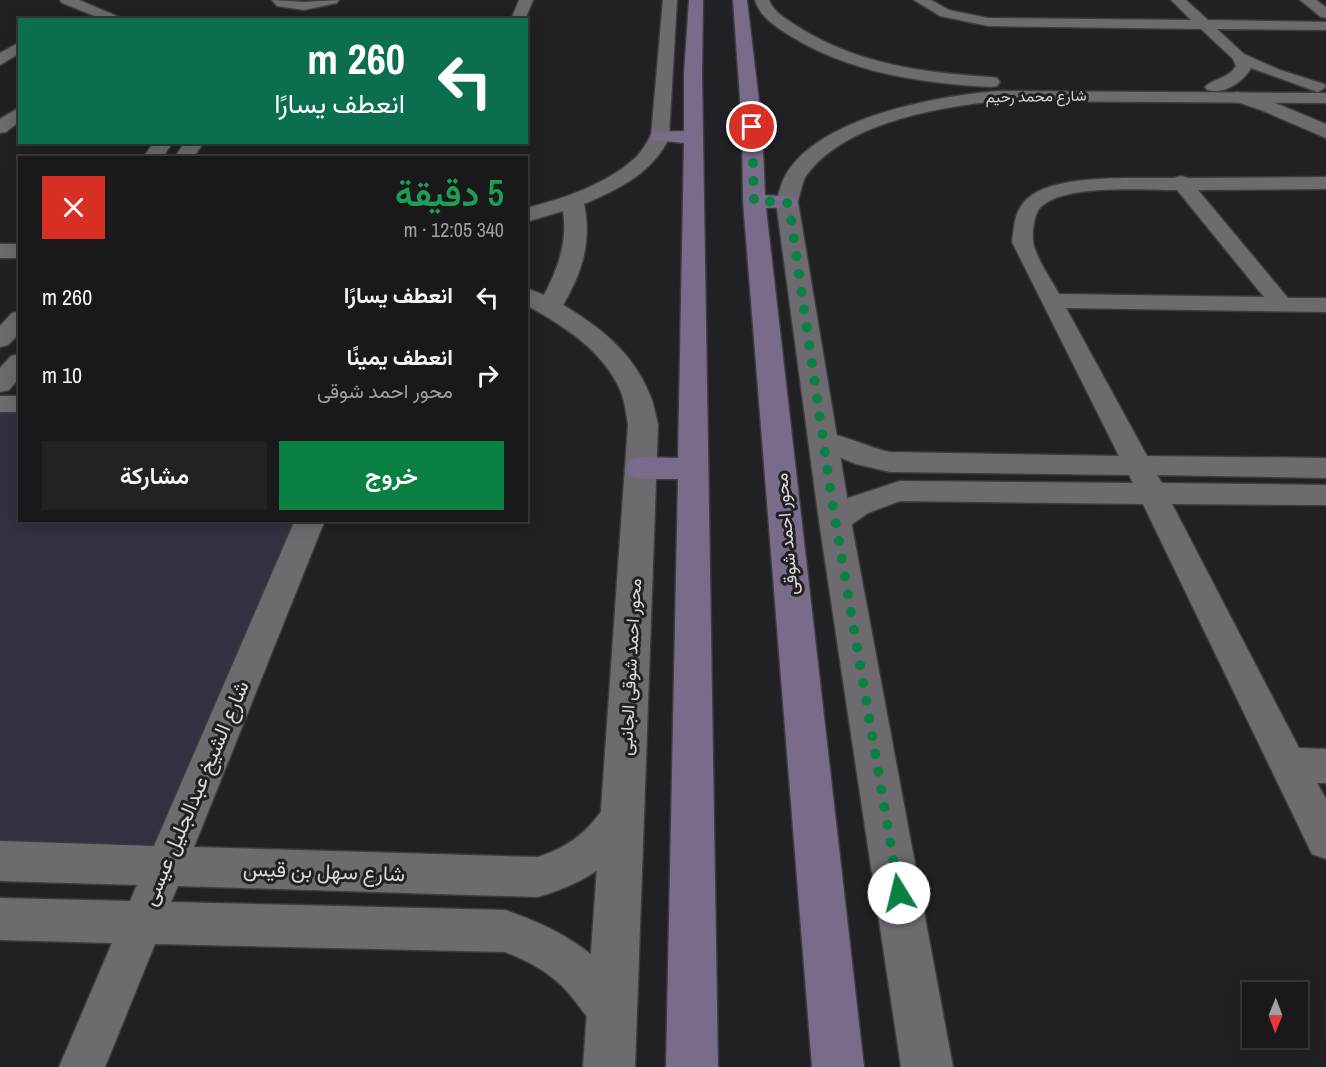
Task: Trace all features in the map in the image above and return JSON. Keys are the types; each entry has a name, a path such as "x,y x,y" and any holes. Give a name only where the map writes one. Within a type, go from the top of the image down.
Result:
{"main road":[{"path":"674,1 693,74 692,1067"},
{"name":"محور احمد شوقى","path":"752,4 752,127 770,201 838,1067"},
{"path":"660,136 694,137"},
{"path":"641,468 693,469"}],"street":[{"path":"519,18 526,0"},
{"path":"921,0 945,13 965,18 1012,23 1326,26"},
{"path":"1178,0 1239,57 1244,66 1240,74 1230,81 1213,87"},
{"path":"1307,0 1326,14"},
{"path":"280,2 304,6 331,1"},
{"path":"305,18 331,1"},
{"path":"528,214 572,201 625,176 650,154 660,136 674,1"},
{"path":"279,18 283,7 280,2"},
{"name":"شارع محمد رحيم","path":"752,4 812,42 837,54 888,69 951,79 1323,91"},
{"path":"70,6 110,14 116,18"},
{"path":"1047,8 1060,24"},
{"path":"0,60 18,47"},
{"path":"1239,57 1323,91"},
{"path":"888,69 903,89 959,99"},
{"path":"903,89 951,79"},
{"path":"884,118 894,114 900,107 903,89"},
{"name":"شارع محمد رحيم","path":"770,201 790,185 803,163 832,143 884,118 959,99 998,96 1237,97 1323,91"},
{"path":"1237,97 1267,106 1323,130 1322,114 1326,107"},
{"path":"0,129 18,114"},
{"path":"0,129 18,130"},
{"path":"1326,183 1181,182 1080,185 1048,195 1032,205 1026,215 1022,242 1152,492 1326,840"},
{"path":"1181,182 1281,304"},
{"path":"538,301 570,268 577,233 572,201"},
{"path":"770,201 822,440 927,1067"},
{"path":"0,230 18,231"},
{"path":"0,251 18,251"},
{"name":"محور احمد شوقى الجانبى","path":"538,301 577,324 602,344 622,367 636,394 643,424 609,1067"},
{"path":"1052,301 1326,305"},
{"path":"0,340 18,320"},
{"path":"0,384 18,363"},
{"path":"0,404 18,404"},
{"path":"822,440 866,457 890,462 1326,468"},
{"path":"835,521 853,507 874,497 900,491 1326,495"},
{"name":"شارع الشيخ عبدالجليل عيسى","path":"82,1067 309,522"},
{"path":"1289,765 1326,766"},
{"name":"شارع سهل بن قيس","path":"0,861 538,877 565,870 589,856 608,837 622,814"},
{"path":"0,919 505,931 536,941 565,958 590,982 612,1013"}],"shaded area":[{"path":"0,404 18,404 18,522 310,522 164,866 0,861"}],"route":[{"path":"752,127 754,201 787,202 791,219 822,440 899,893"}]}
